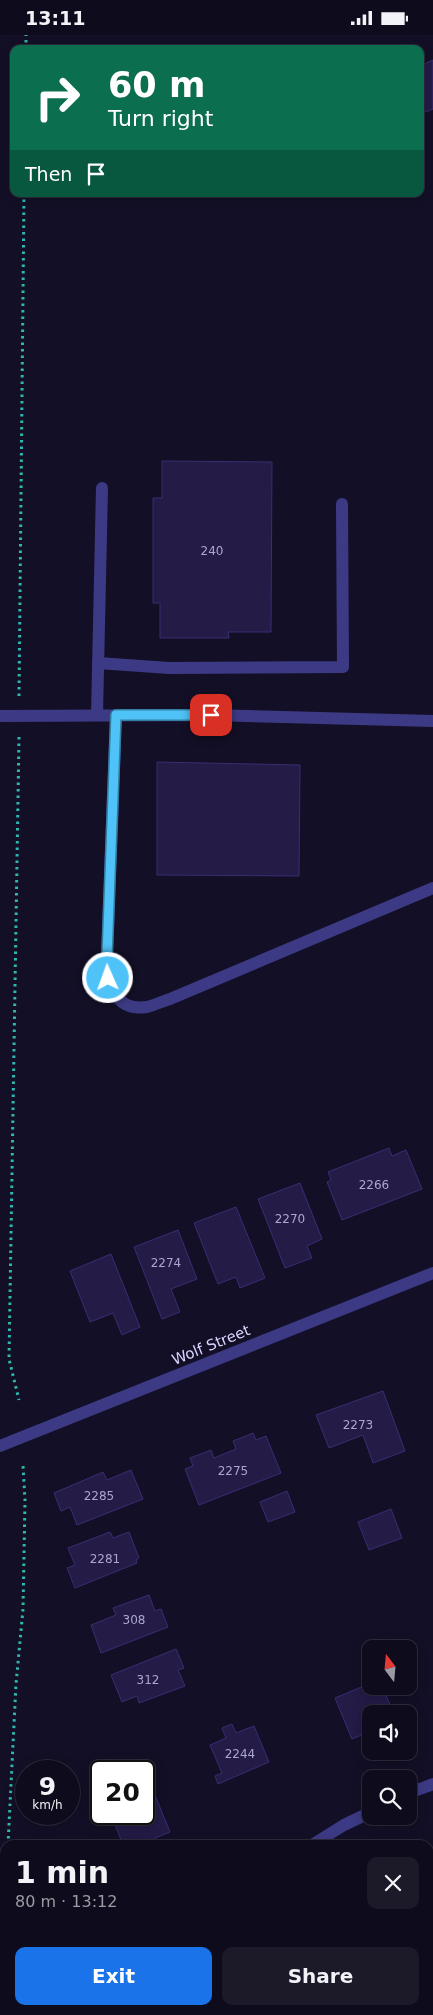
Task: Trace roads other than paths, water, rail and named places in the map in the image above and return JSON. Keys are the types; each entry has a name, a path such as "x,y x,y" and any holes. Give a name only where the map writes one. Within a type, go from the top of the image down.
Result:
{"street":[{"path":"97,715 102,488"},
{"path":"98,663 169,668 343,667 342,503"},
{"path":"116,715 107,957 108,978 114,993 124,1003 132,1007 147,1007 170,999 433,888"},
{"path":"0,716 211,715 433,721"},
{"name":"Wolf Street","path":"0,1446 433,1273"},
{"path":"417,1790 433,1784"},
{"path":"321,1840 362,1816"}]}
